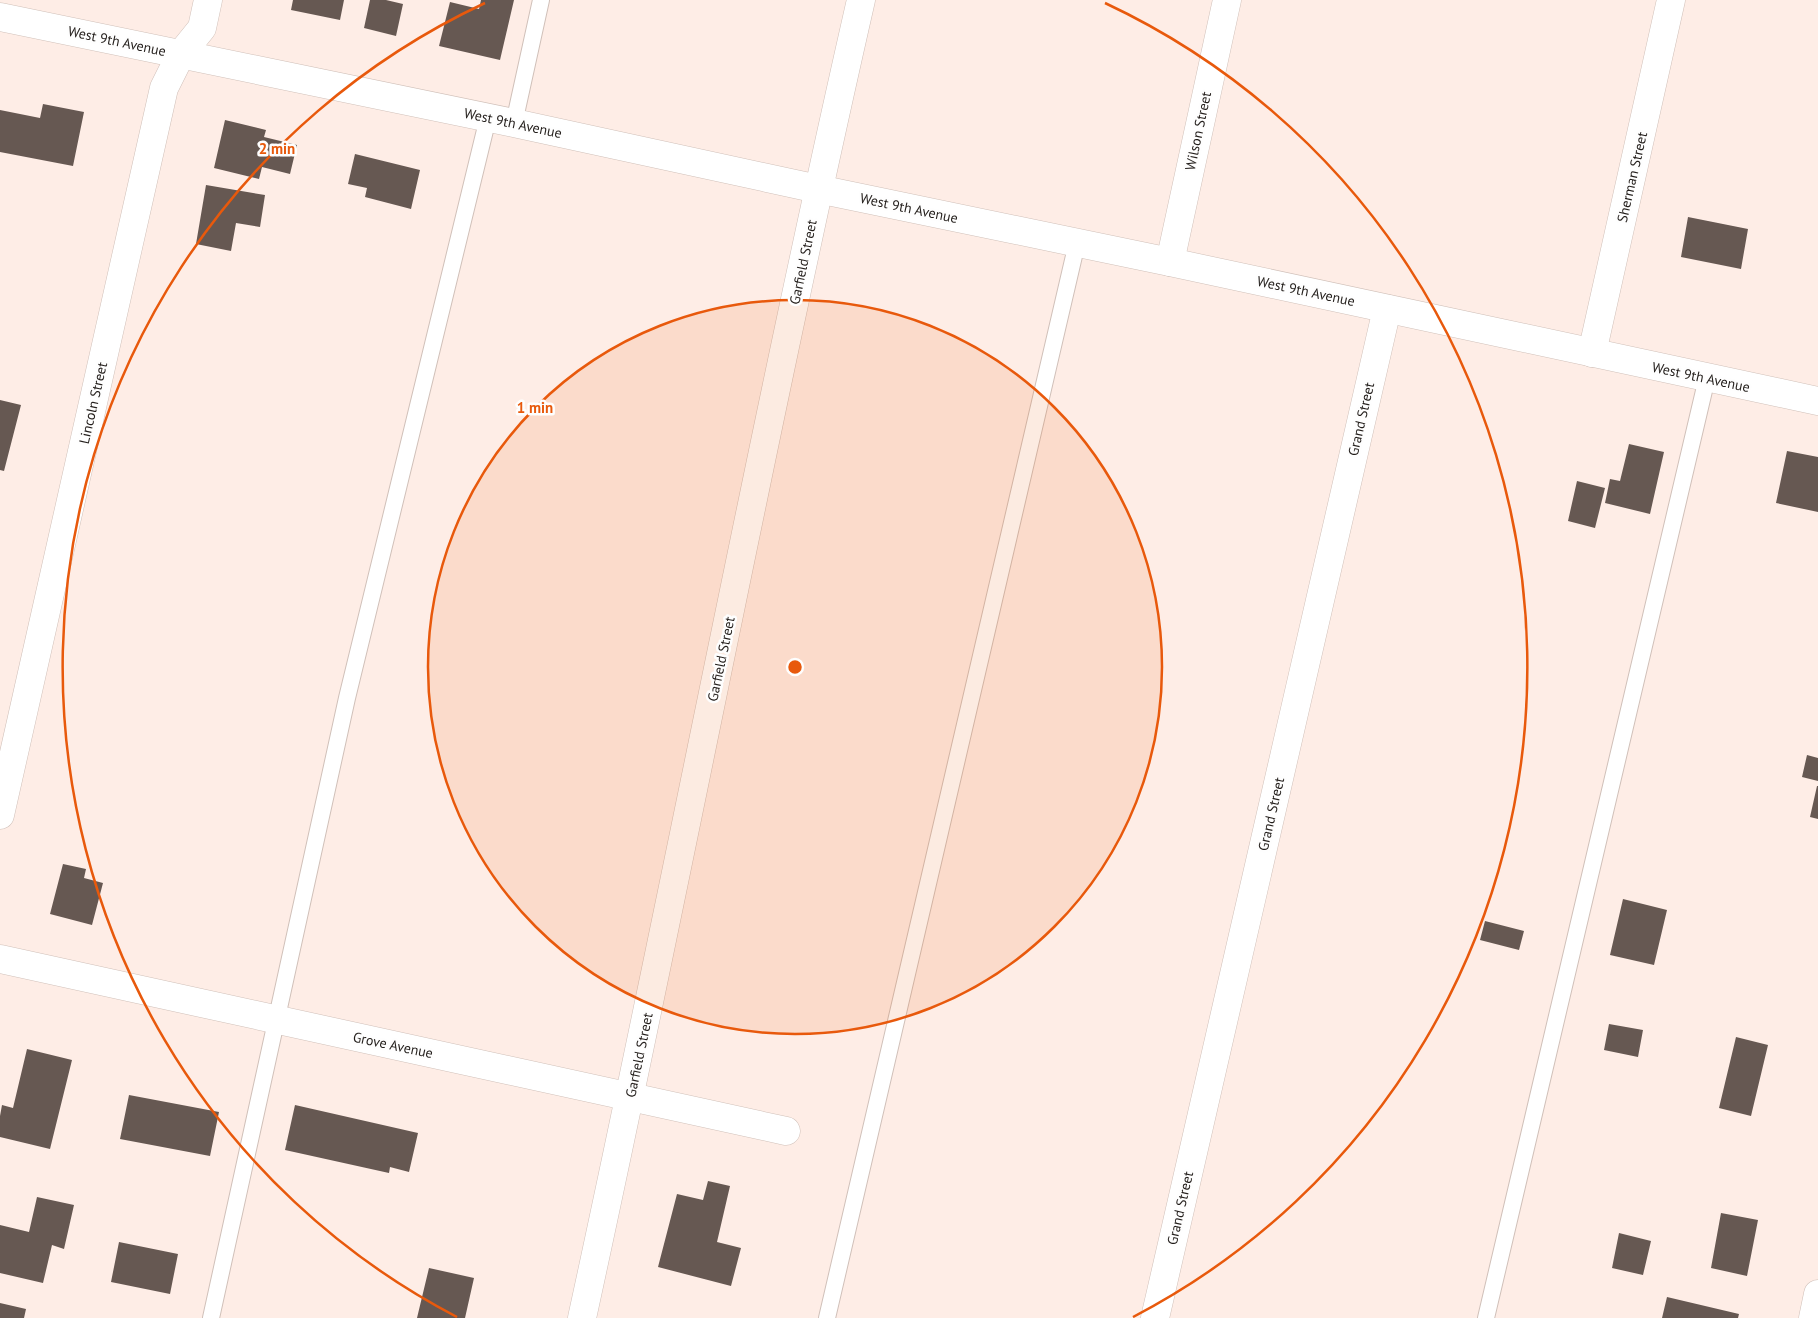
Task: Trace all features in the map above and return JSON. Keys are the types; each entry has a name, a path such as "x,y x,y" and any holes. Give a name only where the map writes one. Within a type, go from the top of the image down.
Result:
{"street":[{"name":"Lincoln Street","path":"0,815 164,88 181,54 202,28 208,0"},
{"name":"Garfield Street","path":"582,1318 630,1097 818,189 861,0"},
{"name":"Wilson Street","path":"1170,262 1227,0"},
{"name":"Sherman Street","path":"1592,353 1671,0"},
{"name":"West 9th Avenue","path":"0,17 501,120 1818,402"},
{"name":"Grand Street","path":"1155,1318 1387,309"},
{"name":"Grove Avenue","path":"0,959 786,1131"},
{"path":"1813,1318 1818,1294"}],"lane":[{"path":"211,1318 347,698 501,120 541,0"},
{"path":"827,1318 1077,243"},
{"path":"1486,1318 1708,378"}],"building":[{"path":"293,0 344,0 340,20 291,10"},
{"path":"370,0 386,0 403,4 396,36 364,28"},
{"path":"481,0 514,0 500,60 439,46 450,2 479,9"},
{"path":"43,104 84,112 73,166 0,152 0,110 40,118"},
{"path":"225,120 266,130 264,137 297,145 290,174 262,167 259,179 214,168"},
{"path":"355,154 420,170 411,209 365,197 367,188 348,184"},
{"path":"206,185 265,195 260,227 236,223 231,251 196,244"},
{"path":"1688,217 1748,229 1741,269 1681,257"},
{"path":"0,400 21,405 4,471 0,470"},
{"path":"1629,444 1664,452 1650,514 1605,503 1610,479 1620,481"},
{"path":"1787,451 1818,457 1818,512 1776,503"},
{"path":"1577,481 1605,488 1595,528 1568,521"},
{"path":"1807,755 1818,758 1818,781 1802,777"},
{"path":"1818,786 1818,819 1810,817"},
{"path":"63,864 86,869 84,878 103,883 92,925 50,914"},
{"path":"1623,899 1667,910 1654,965 1610,955"},
{"path":"1485,921 1524,931 1519,950 1480,940"},
{"path":"1609,1024 1643,1030 1638,1057 1604,1050"},
{"path":"1736,1037 1768,1045 1751,1116 1719,1108"},
{"path":"27,1049 72,1060 50,1149 0,1137 2,1105 13,1108"},
{"path":"129,1095 219,1112 210,1156 120,1139"},
{"path":"295,1105 418,1133 409,1172 390,1167 389,1173 285,1150"},
{"path":"708,1181 730,1186 717,1242 741,1248 731,1286 658,1267 677,1194 703,1200"},
{"path":"37,1197 74,1205 64,1249 52,1245 43,1283 0,1273 0,1225 29,1232"},
{"path":"1721,1213 1758,1220 1747,1276 1711,1268"},
{"path":"1619,1233 1651,1241 1643,1275 1612,1268"},
{"path":"119,1242 178,1254 170,1294 111,1282"},
{"path":"429,1268 474,1278 465,1318 417,1318"},
{"path":"1667,1297 1739,1314 1738,1318 1662,1318"},
{"path":"0,1303 26,1309 24,1318 0,1318"}]}
